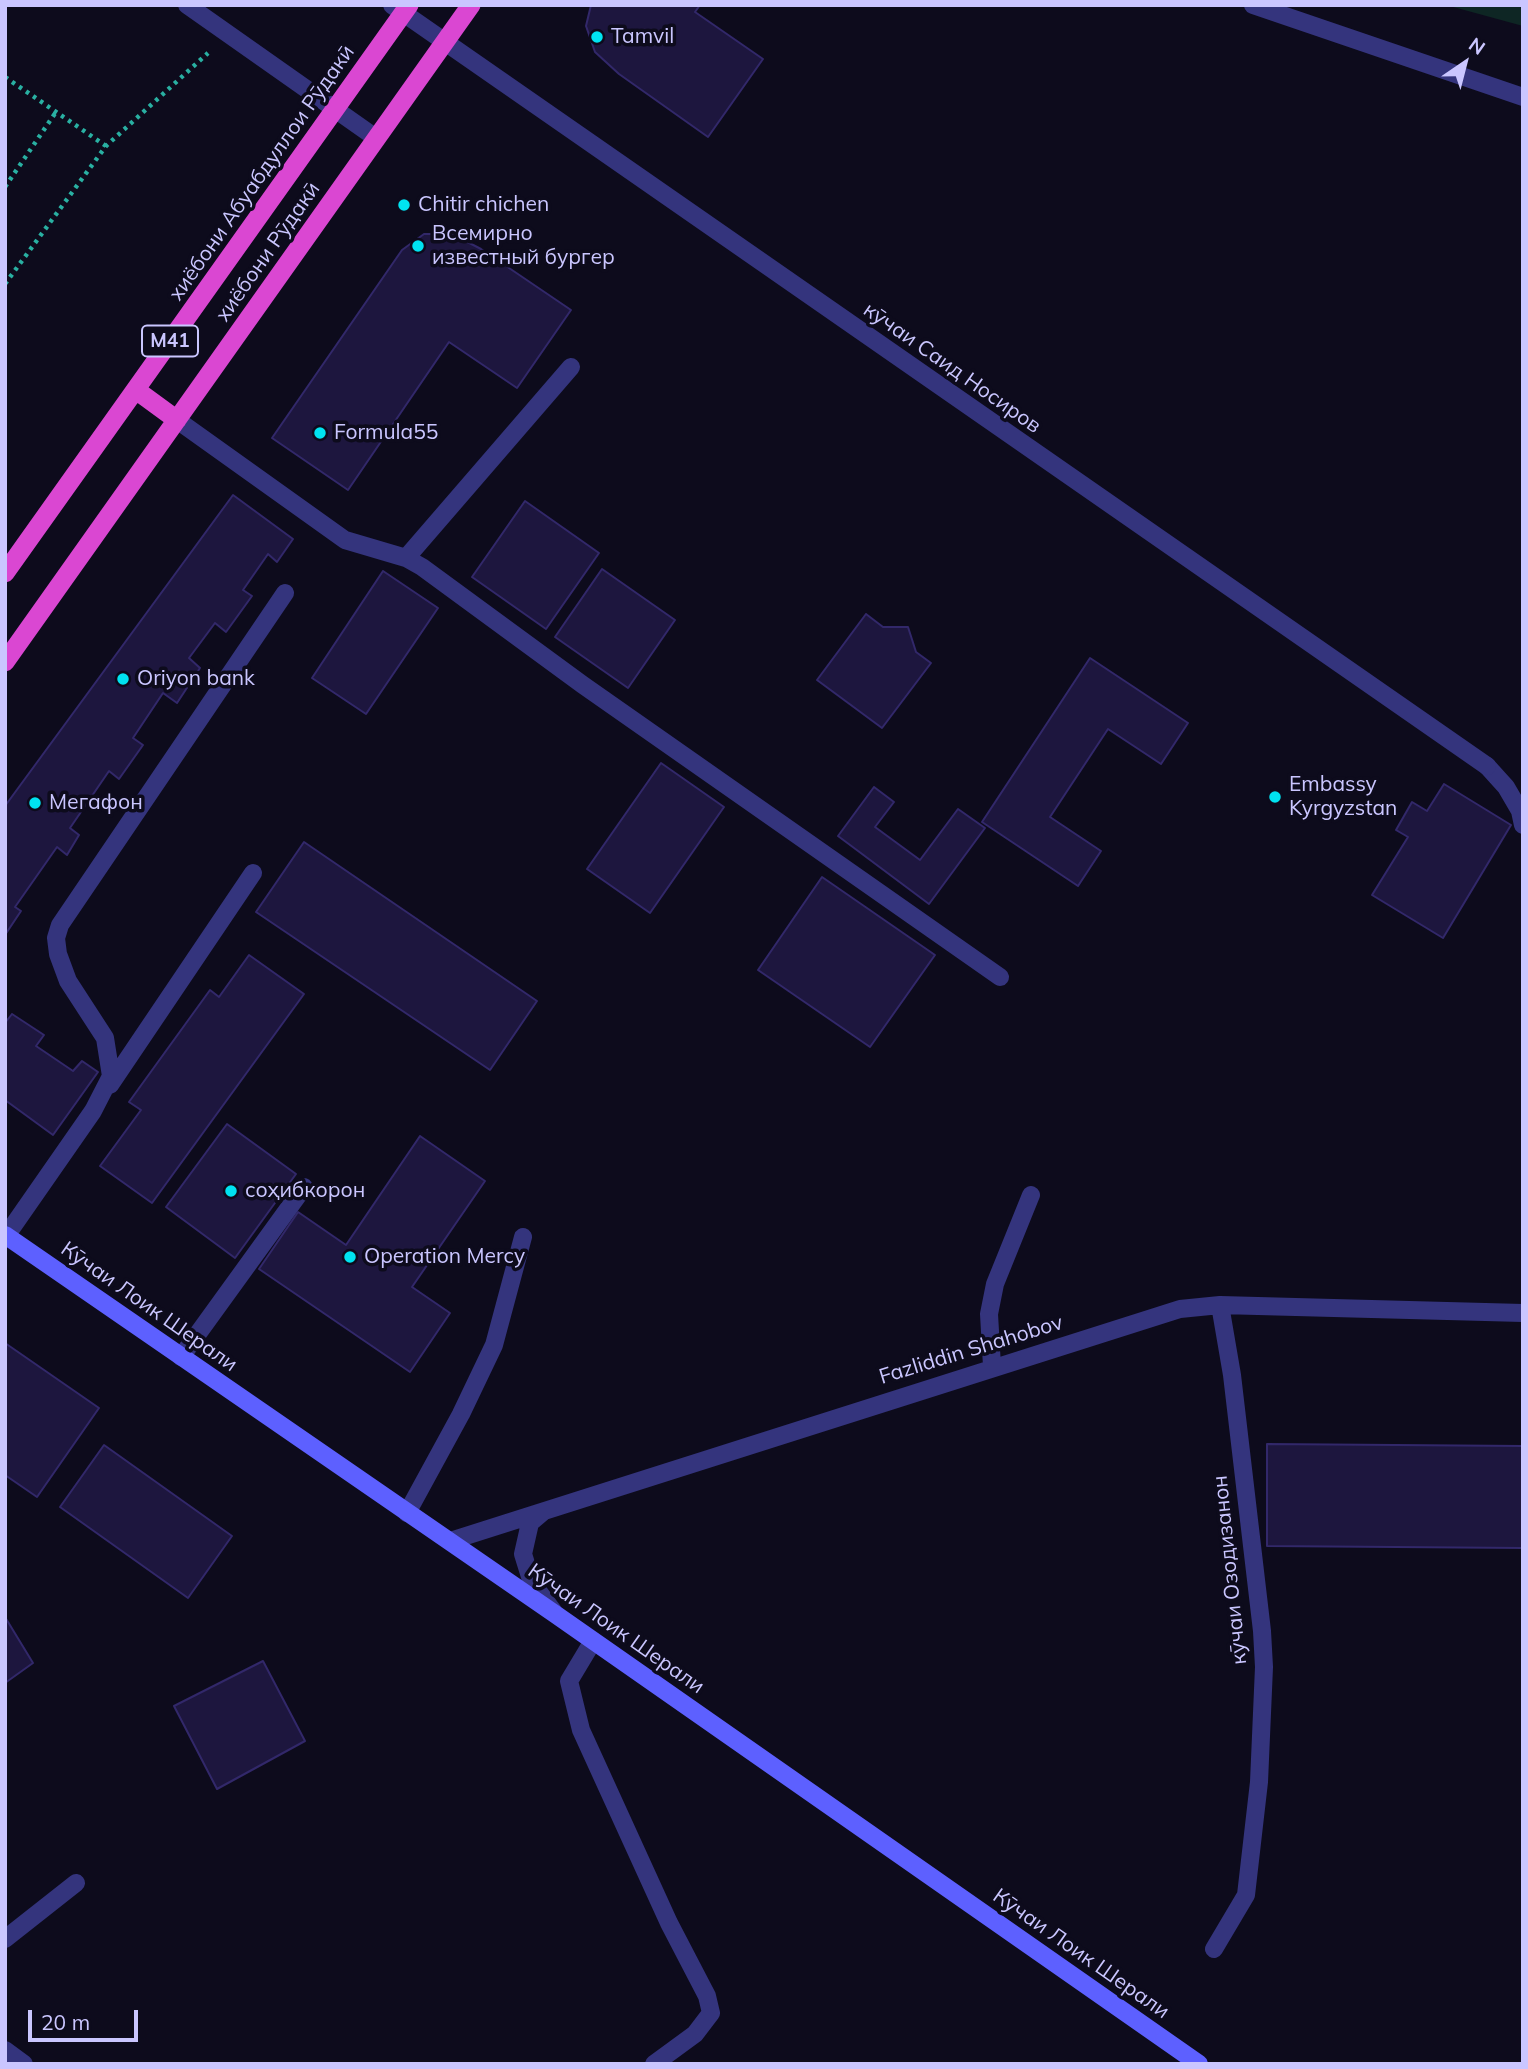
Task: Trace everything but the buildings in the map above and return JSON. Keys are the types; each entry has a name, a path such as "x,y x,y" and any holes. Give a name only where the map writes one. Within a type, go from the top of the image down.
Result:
{"highway":[{"name":"хиёбони Рӯдакӣ","path":"5,662 471,5"},
{"name":"хиёбони Абуабдуллои Рӯдакӣ","path":"5,573 335,109 402,8"},
{"path":"136,390 177,420"}],"main road":[{"name":"Кӯчаи Лоик Шерали","path":"6,1236 555,1614 1188,2061"}],"street":[{"path":"187,5 376,138"},
{"path":"1253,5 1523,97"},
{"name":"кӯчаи Саид Носиров","path":"402,8 444,43 1487,766 1506,786 1520,811 1523,825"},
{"path":"406,558 571,367"},
{"path":"177,420 345,540 406,558 1000,977"},
{"path":"106,1091 111,1076 105,1038 68,981 58,954 56,938 61,925 285,593"},
{"path":"6,1236 253,873"},
{"path":"181,1357 304,1187"},
{"path":"992,1366 989,1314 995,1284 1031,1195"},
{"path":"407,1513 461,1414 494,1345 523,1237"},
{"name":"Fazliddin Shahobov","path":"450,1541 992,1366 1180,1309 1220,1305 1523,1313"},
{"name":"кӯчаи Озодизанон","path":"1214,1949 1246,1895 1258,1782 1264,1667 1232,1375 1220,1305"},
{"path":"546,1510 530,1523 523,1554 532,1583 555,1614"},
{"path":"593,1641 569,1681 582,1730 669,1923 706,1996 710,2014 695,2034 654,2064"},
{"path":"5,1938 76,1883"},
{"path":"5,2050 24,2064"}],"path":[{"path":"5,284 106,146 228,35"},
{"path":"5,78 106,146"},
{"path":"5,187 56,112"}],"green space":[{"path":"1446,5 1523,5 1523,26"}],"place":[{"name":"Tamvil","path":"597,37"},
{"name":"Chitir chichen","path":"404,205"},
{"name":"Всемирно известный бургер","path":"418,246"},
{"name":"Formula55","path":"320,433"},
{"name":"Oriyon bank","path":"123,679"},
{"name":"Embassy Kyrgyzstan","path":"1275,797"},
{"name":"Мегафон","path":"35,803"},
{"name":"соҳибкорон","path":"231,1191"},
{"name":"Operation Mercy","path":"350,1257"}]}
